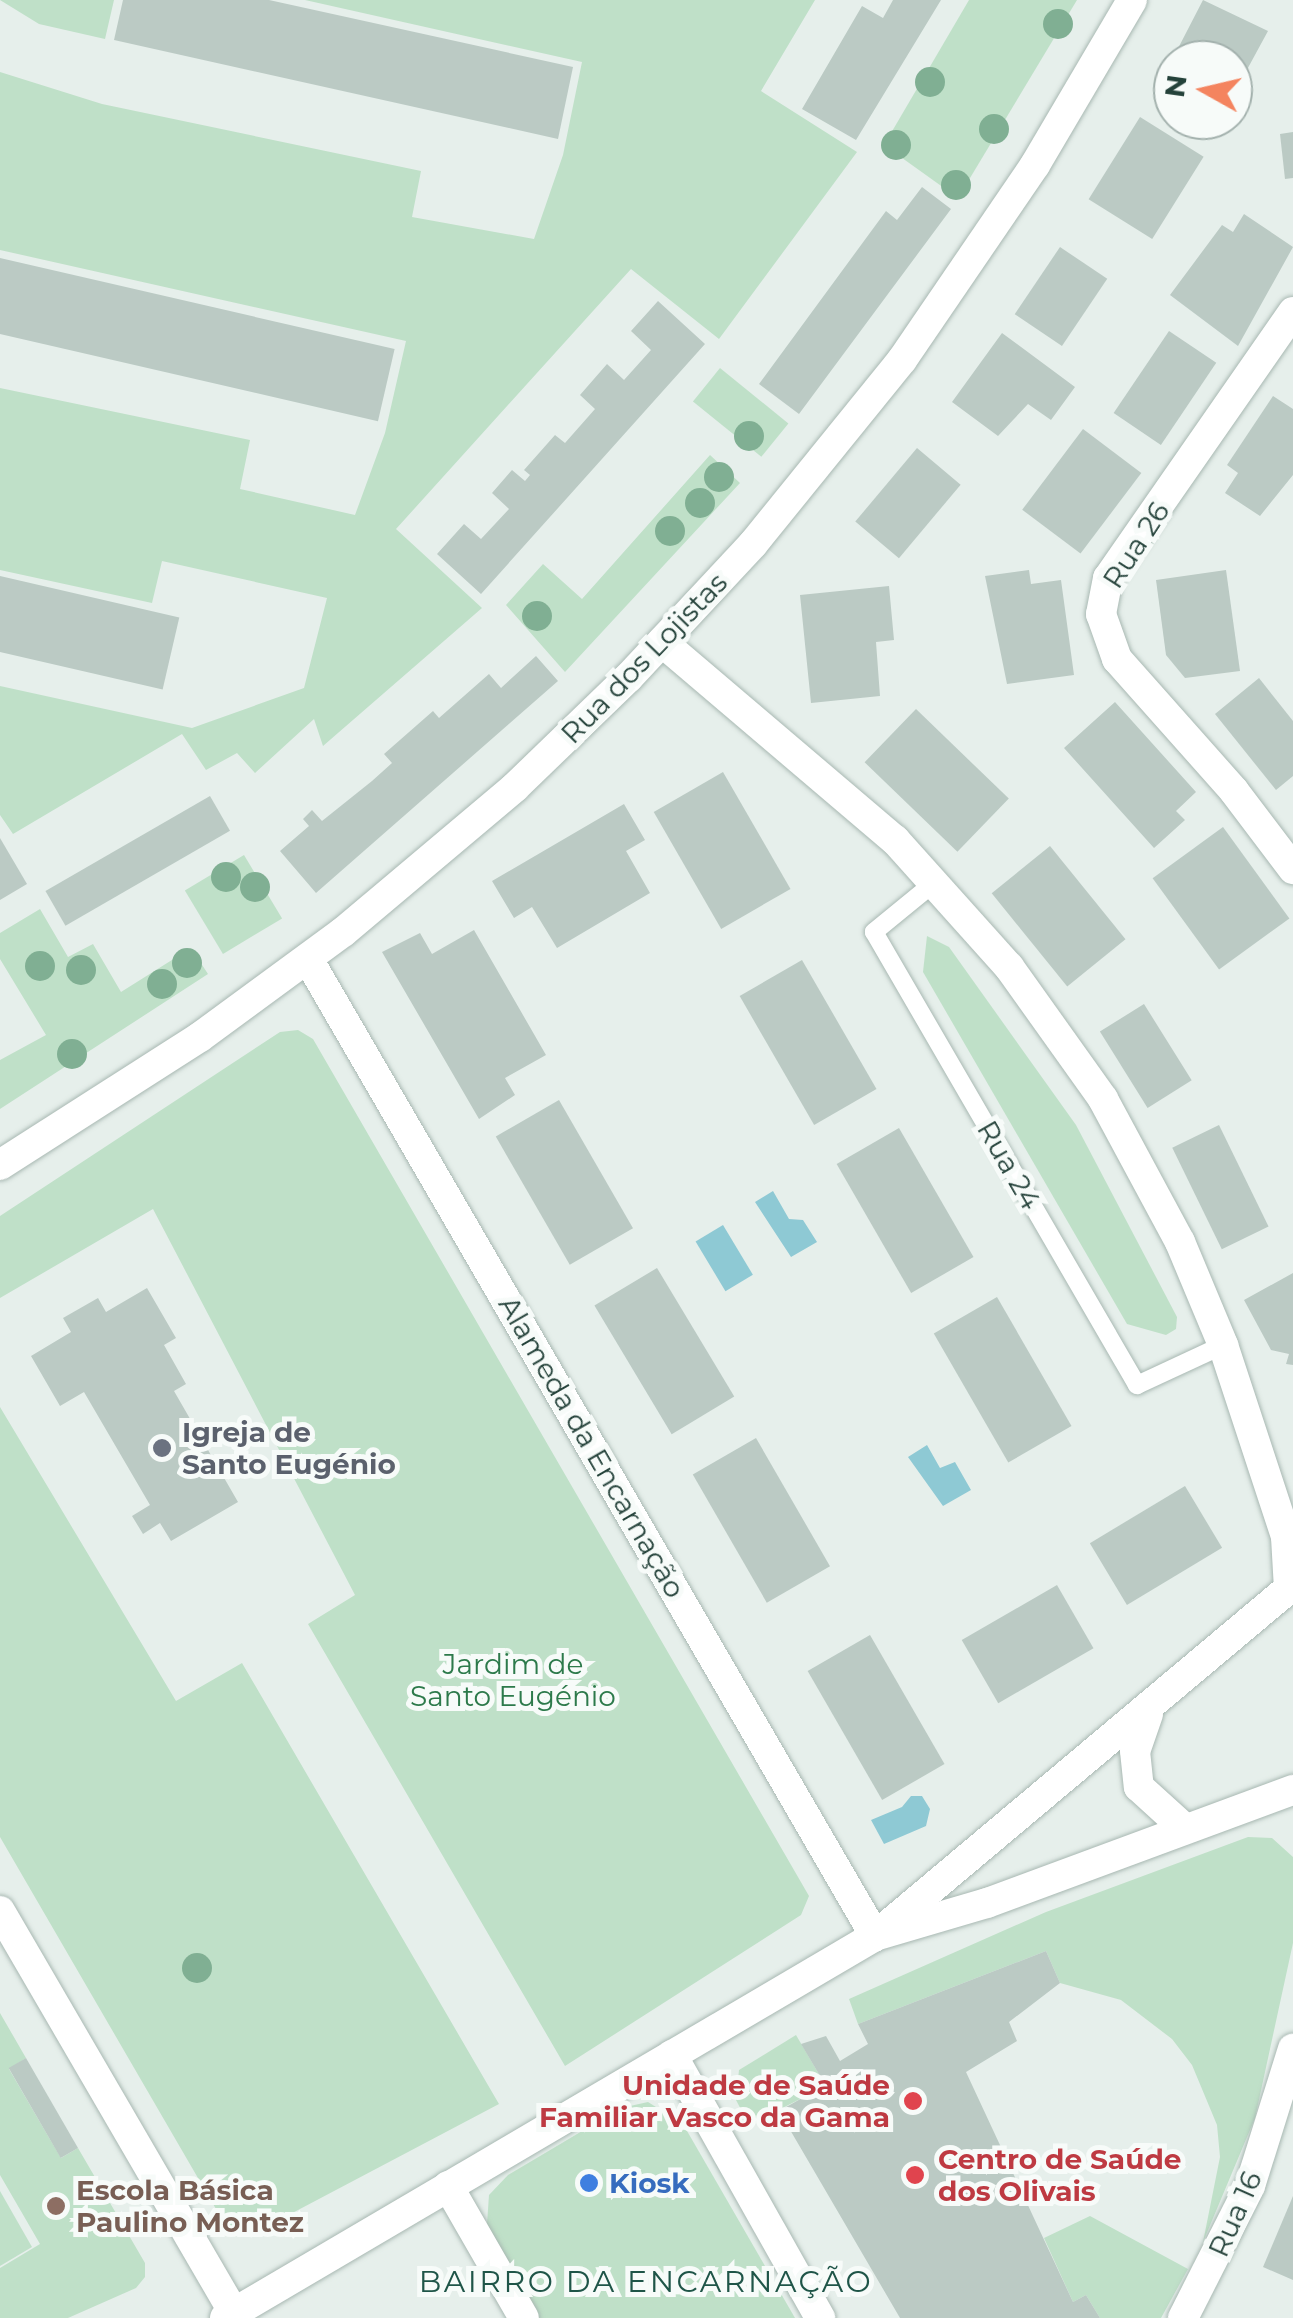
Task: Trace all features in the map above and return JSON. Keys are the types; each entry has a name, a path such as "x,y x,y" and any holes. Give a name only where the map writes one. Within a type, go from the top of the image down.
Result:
{"street":[{"name":"Rua dos Lojistas","path":"0,1165 308,959 515,786 662,642 753,544 902,360 1035,166 1132,0"},
{"name":"Rua 26","path":"1293,312 1108,578 1101,614 1118,659 1234,791 1293,869"},
{"path":"0,1912 221,2315 875,1936 1292,1592 1286,1537 1223,1344 1180,1242 1102,1099 1009,967 935,882 844,791 662,642"},
{"name":"Alameda da Encarnação","path":"308,959 875,1936"},
{"path":"1149,1711 1135,1750 1138,1788 1183,1827"},
{"path":"875,1936 987,1904 1183,1827 1293,1790"},
{"name":"Rua 16","path":"1183,2318 1250,2186 1293,2048"},
{"path":"672,2055 820,2318"},
{"path":"448,2186 524,2318"}],"lane":[{"name":"Rua 24","path":"935,882 874,932 1137,1385 1223,1344"}],"green space":[{"path":"0,0 114,0 105,39 39,24"},
{"path":"305,0 815,0 761,91 857,152 719,339 631,269 396,529 482,608 323,746 314,719 255,773 237,753 206,770 182,734 13,834 0,815 0,686 192,728 304,688 327,598 162,561 152,603 0,570 0,388 250,440 240,489 355,515 385,433 406,341 0,250 0,72 102,104 421,171 412,217 534,239 563,155 582,62"},
{"path":"969,0 1077,0 958,198 884,145"},
{"path":"720,368 788,423 761,457 693,401"},
{"path":"710,455 740,483 565,672 506,605 543,564 582,599"},
{"path":"244,855 282,918 223,954 185,891"},
{"path":"40,909 68,957 93,944 121,992 191,948 208,974 0,1109 0,1060 46,1035 0,959 0,933"},
{"path":"927,936 949,947 1076,1125 1177,1317 1176,1329 1166,1335 1127,1324 923,972"},
{"name":"Jardim de Santo Eugénio","path":"298,1030 313,1039 809,1896 801,1915 565,2066 308,1624 355,1595 153,1209 0,1298 0,1216 280,1032"},
{"path":"0,1407 176,1701 242,1663 499,2104 249,2236 227,2228 0,1837"},
{"path":"1248,1837 1272,1838 1293,1857 1293,1943 1255,2118 1203,2242 1220,2157 1217,2125 1192,2065 1172,2039 1121,2000 1060,1983 1046,1951 858,2024 849,1999 1046,1912"},
{"name":"Escola Básica Paulino Montez","path":"0,2013 26,2058 9,2069 61,2158 78,2148 145,2263 145,2277 136,2288 68,2318 0,2318 0,2268 40,2244 0,2175"},
{"path":"796,2035 820,2076 804,2097 749,2125 736,2100 739,2070"},
{"path":"648,2102 683,2124 795,2318 539,2318 487,2224 489,2195 508,2175 621,2108"},
{"path":"0,2191 32,2247 0,2266"},
{"path":"1090,2216 1188,2269 1161,2318 1100,2318 1086,2295 1073,2302 1044,2238"}],"water":[{"path":"773,1191 789,1219 803,1220 817,1242 791,1257 755,1202"},
{"path":"723,1225 753,1275 725,1291 696,1241"},
{"path":"927,1445 940,1468 955,1462 971,1490 943,1506 908,1457"},
{"path":"911,1796 922,1796 930,1809 926,1826 884,1844 871,1820 902,1807"}],"building":[{"path":"123,0 269,0 573,67 558,139 114,40"},
{"path":"893,0 941,0 856,140 802,109 862,6 883,18"},
{"path":"1203,0 1268,31 1253,59 1253,40 1182,40"},
{"path":"1140,117 1153,125 1153,140 1177,140 1204,157 1152,239 1089,199"},
{"path":"1293,132 1293,178 1285,179 1280,134"},
{"path":"922,187 951,209 799,414 759,384 886,211 897,220"},
{"path":"1244,214 1293,247 1238,346 1170,295 1222,225 1233,232"},
{"path":"1060,247 1107,279 1062,346 1015,314"},
{"path":"0,258 395,349 378,421 0,334"},
{"path":"658,301 705,344 481,594 437,554 464,524 481,539 509,509 492,493 512,470 525,481 530,475 524,470 555,435 565,443 595,409 580,395 607,364 624,380 651,350 631,331"},
{"path":"1169,331 1216,363 1161,445 1114,413"},
{"path":"1002,333 1075,387 1051,420 1028,404 998,436 952,402"},
{"path":"1273,396 1293,409 1293,475 1260,516 1225,493 1238,473 1227,465"},
{"path":"1083,429 1141,473 1081,554 1022,510"},
{"path":"917,448 961,485 899,558 855,522"},
{"path":"1029,570 1031,584 1061,580 1074,675 1007,684 985,576"},
{"path":"1226,570 1240,671 1185,678 1166,655 1156,580"},
{"path":"0,576 179,617 163,689 0,652"},
{"path":"889,586 894,640 876,642 880,696 811,703 800,595"},
{"path":"536,656 558,681 316,893 280,851 309,826 303,819 312,810 322,821 372,781 392,763 384,754 433,711 439,718 489,674 501,688"},
{"path":"1259,678 1293,721 1293,776 1276,790 1215,714"},
{"path":"1115,702 1196,792 1176,811 1185,820 1154,848 1064,748"},
{"path":"916,709 1009,799 957,852 865,762"},
{"path":"723,772 791,889 721,929 654,812"},
{"path":"210,796 230,831 65,926 45,891"},
{"path":"624,804 645,840 626,851 650,893 557,948 532,907 514,918 492,881"},
{"path":"1223,827 1289,918 1219,970 1153,878"},
{"path":"0,838 27,884 0,900"},
{"path":"1050,846 1126,939 1067,986 992,893"},
{"path":"474,930 546,1055 505,1078 515,1095 479,1119 382,952 420,933 432,954"},
{"path":"802,960 876,1089 814,1125 740,996"},
{"path":"1144,1004 1192,1080 1148,1108 1100,1032"},
{"path":"559,1100 633,1228 570,1265 496,1136"},
{"path":"1219,1125 1269,1227 1222,1249 1172,1148"},
{"path":"899,1128 974,1257 911,1293 837,1164"},
{"path":"657,1268 734,1397 672,1434 594,1306"},
{"path":"1293,1273 1293,1365 1286,1364 1289,1354 1271,1350 1244,1300"},
{"name":"Igreja de Santo Eugénio","path":"147,1288 176,1338 164,1345 186,1384 174,1391 238,1502 171,1541 160,1523 143,1534 132,1516 150,1505 84,1392 60,1406 31,1356 71,1332 63,1318 98,1298 106,1312"},
{"path":"997,1297 1072,1426 1008,1463 934,1334"},
{"path":"756,1438 830,1566 767,1603 693,1474"},
{"path":"1185,1486 1222,1548 1127,1605 1090,1543"},
{"path":"1057,1585 1094,1648 998,1703 962,1640"},
{"path":"870,1635 945,1764 882,1800 808,1671"},
{"name":"Centro de Saúde dos Olivais","path":"1046,1951 1060,1983 1009,2022 1017,2041 966,2072 1073,2302 1086,2295 1100,2318 900,2318 779,2111 804,2097 799,2088 820,2076 801,2044 826,2036 840,2061 868,2044 858,2024"},
{"path":"26,2058 78,2148 61,2158 9,2068"},
{"path":"1293,2196 1293,2280 1263,2267"}],"place":[{"name":"Igreja de Santo Eugénio","path":"162,1448"},
{"name":"Unidade de Saúde Familiar Vasco da Gama","path":"913,2101"},
{"name":"Centro de Saúde dos Olivais","path":"915,2175"},
{"name":"Kiosk","path":"589,2183"},
{"name":"Escola Básica Paulino Montez","path":"56,2206"}],"district":[{"name":"BAIRRO DA ENCARNAÇÃO","path":"646,2282"}]}
